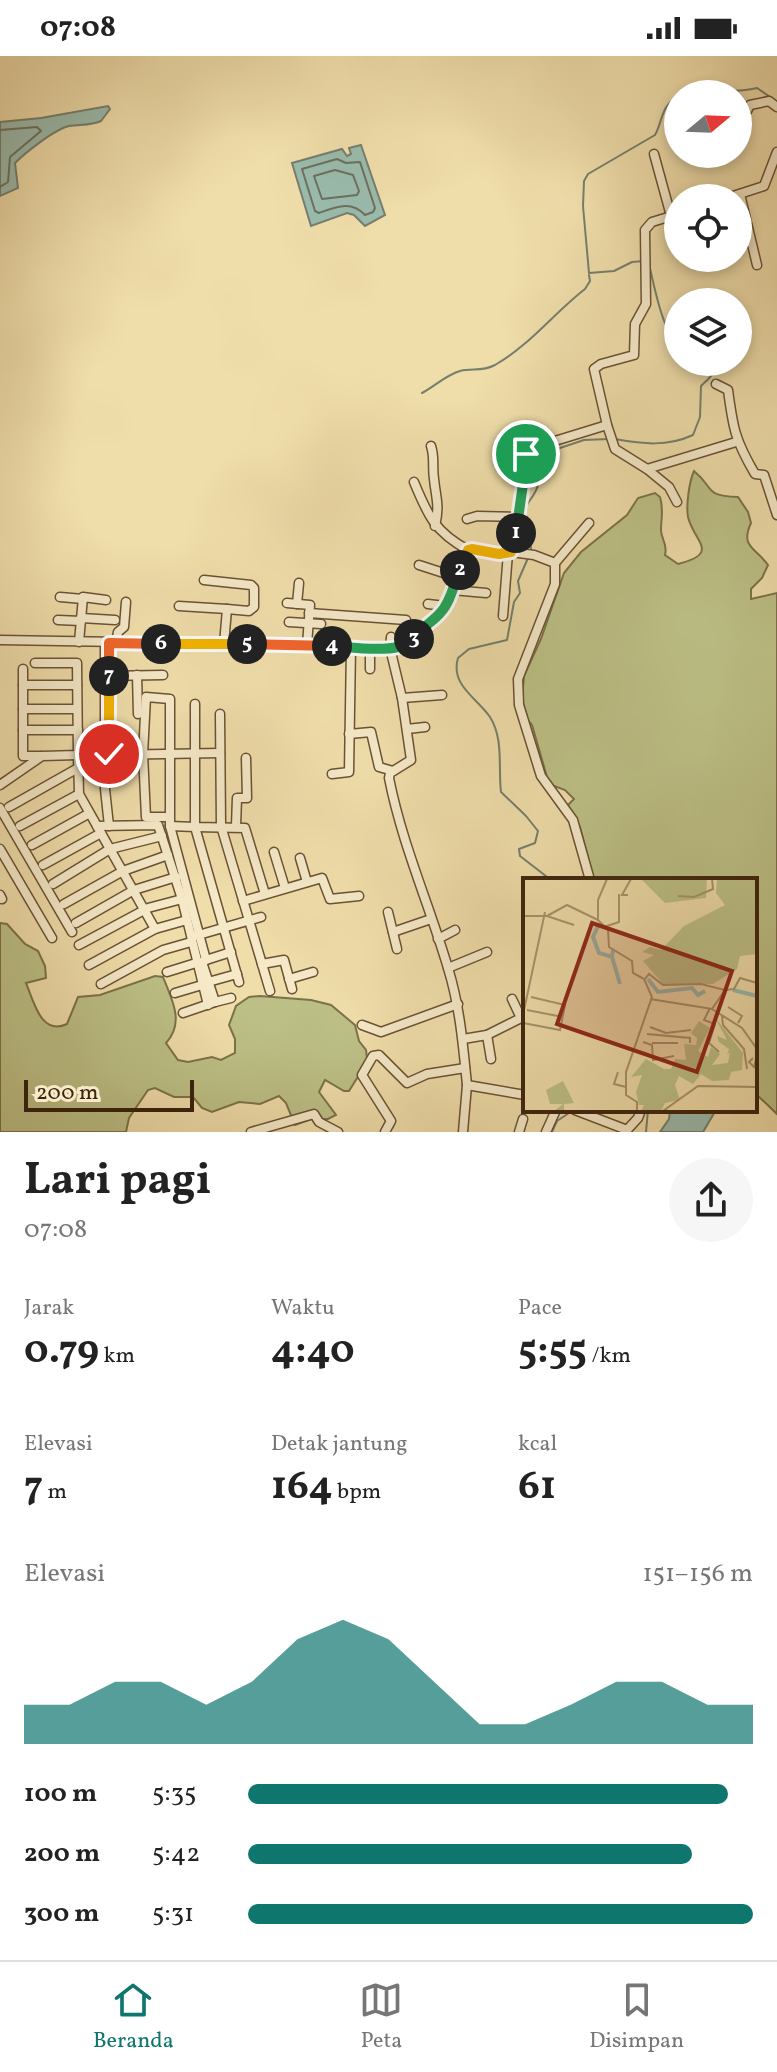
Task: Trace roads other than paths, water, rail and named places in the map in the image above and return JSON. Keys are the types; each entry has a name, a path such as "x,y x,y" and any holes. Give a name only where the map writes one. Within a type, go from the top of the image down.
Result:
{"street":[{"path":"752,105 769,101 777,107"},
{"path":"752,190 768,182 777,152"},
{"path":"654,154 664,184"},
{"path":"664,220 646,227 646,304 635,324 634,355 601,364 594,369 611,439 621,454 669,487 677,502"},
{"path":"752,244 757,265"},
{"path":"716,384 729,391 730,421 736,442 755,474 764,475 777,515"},
{"path":"500,459 509,453 530,454 545,444 607,425"},
{"path":"647,469 736,442"},
{"path":"431,446 439,498 435,526"},
{"path":"503,616 510,552 515,543 530,454"},
{"path":"414,482 435,526 468,550 476,548 499,554 531,555 555,563"},
{"path":"467,519 477,516 517,517"},
{"path":"589,523 555,563 555,584 518,679 517,694 541,776 573,820 589,878"},
{"path":"0,640 390,648 409,645 423,625 441,613 468,550"},
{"path":"419,565 456,577"},
{"path":"179,606 249,611 254,607 254,588 251,585 204,580"},
{"path":"297,604 299,583"},
{"path":"452,590 486,593"},
{"path":"60,597 106,600"},
{"path":"79,642 83,599"},
{"path":"109,826 107,676 110,643 124,627 126,602"},
{"path":"287,603 310,605 307,645"},
{"path":"328,603 328,614"},
{"path":"428,604 445,606"},
{"path":"346,616 347,605"},
{"path":"378,618 379,607"},
{"path":"224,644 227,609"},
{"path":"309,613 406,620"},
{"path":"58,620 115,620"},
{"path":"289,622 321,624"},
{"path":"391,637 390,648 402,698 411,760 393,771 389,778 410,862 458,1004 467,1085 463,1132"},
{"path":"332,774 349,772 351,647"},
{"path":"370,647 370,669"},
{"path":"35,663 77,663 79,794 155,929"},
{"path":"23,669 23,756 220,753"},
{"path":"137,675 146,817 195,827 245,828 265,894"},
{"path":"107,676 163,675"},
{"path":"23,685 77,685"},
{"path":"402,698 442,695"},
{"path":"141,824 144,699 168,697 172,754 170,821 194,938 196,963 211,1004"},
{"path":"175,993 238,978 195,827 195,704"},
{"path":"23,709 77,709"},
{"path":"220,714 221,826 270,991"},
{"path":"407,729 425,727"},
{"path":"23,730 78,730"},
{"path":"349,734 371,732 378,766 393,771"},
{"path":"0,785 42,756"},
{"path":"236,826 237,798 247,798 246,758"},
{"path":"78,768 4,807 74,927 134,890 176,877"},
{"path":"20,826 79,794"},
{"path":"32,845 88,814"},
{"path":"43,865 99,829 158,825 187,920 206,960"},
{"path":"53,884 110,849 162,836"},
{"path":"0,849 52,938"},
{"path":"274,852 285,888"},
{"path":"64,904 123,871 168,855"},
{"path":"300,858 307,882"},
{"path":"243,901 322,878 330,899 359,896"},
{"path":"79,945 145,910 182,899"},
{"path":"388,912 397,949"},
{"path":"101,984 163,950 261,917"},
{"path":"393,932 431,919"},
{"path":"89,965 155,929 187,920"},
{"path":"438,939 455,930"},
{"path":"255,940 265,937"},
{"path":"205,984 202,962 231,952"},
{"path":"448,968 487,952"},
{"path":"262,964 283,959 291,984 313,972"},
{"path":"167,972 196,963"},
{"path":"183,1013 231,998"},
{"path":"463,1039 487,1035 523,1017 512,999"},
{"path":"362,1025 381,1032 458,1004"},
{"path":"487,1035 491,1059"},
{"path":"385,1132 391,1121 362,1075 373,1056 379,1055 407,1083 427,1074 465,1068"},
{"path":"467,1085 523,1095"},
{"path":"546,1132 555,1112"},
{"path":"608,1121 611,1112"},
{"path":"591,1113 627,1131 640,1112"},
{"path":"251,1132 314,1114 319,1122 338,1132"},
{"path":"519,1132 523,1119"}],"water":[{"path":"108,106 110,109 101,121 63,128 26,153 15,163 18,188 0,196 0,122"},
{"path":"361,145 385,215 365,226 354,215 347,213 311,226 292,163 342,149 347,156 351,154 349,148"},
{"path":"670,1112 715,1112 703,1132 660,1132"}],"waterway":[{"path":"752,89 757,88 776,101"},
{"path":"644,261 632,262 614,271 589,273 584,181 588,174 655,135 664,112"},
{"path":"649,264 664,321"},
{"path":"422,393 455,373 490,367 508,357 585,289 590,281 589,275"},
{"path":"615,439 655,443 693,435 700,417 701,386 711,376"},
{"path":"531,552 523,516 538,485 536,463 541,454 546,449 554,450 584,440 609,439"},
{"path":"528,558 518,581 520,593 514,602 507,640 469,649 458,658 457,668 461,684 490,717 494,726 499,744 501,792 538,831 535,843 519,849 520,856 548,878"},
{"path":"552,1132 557,1121 570,1112"},
{"path":"646,1132 648,1112"}]}
